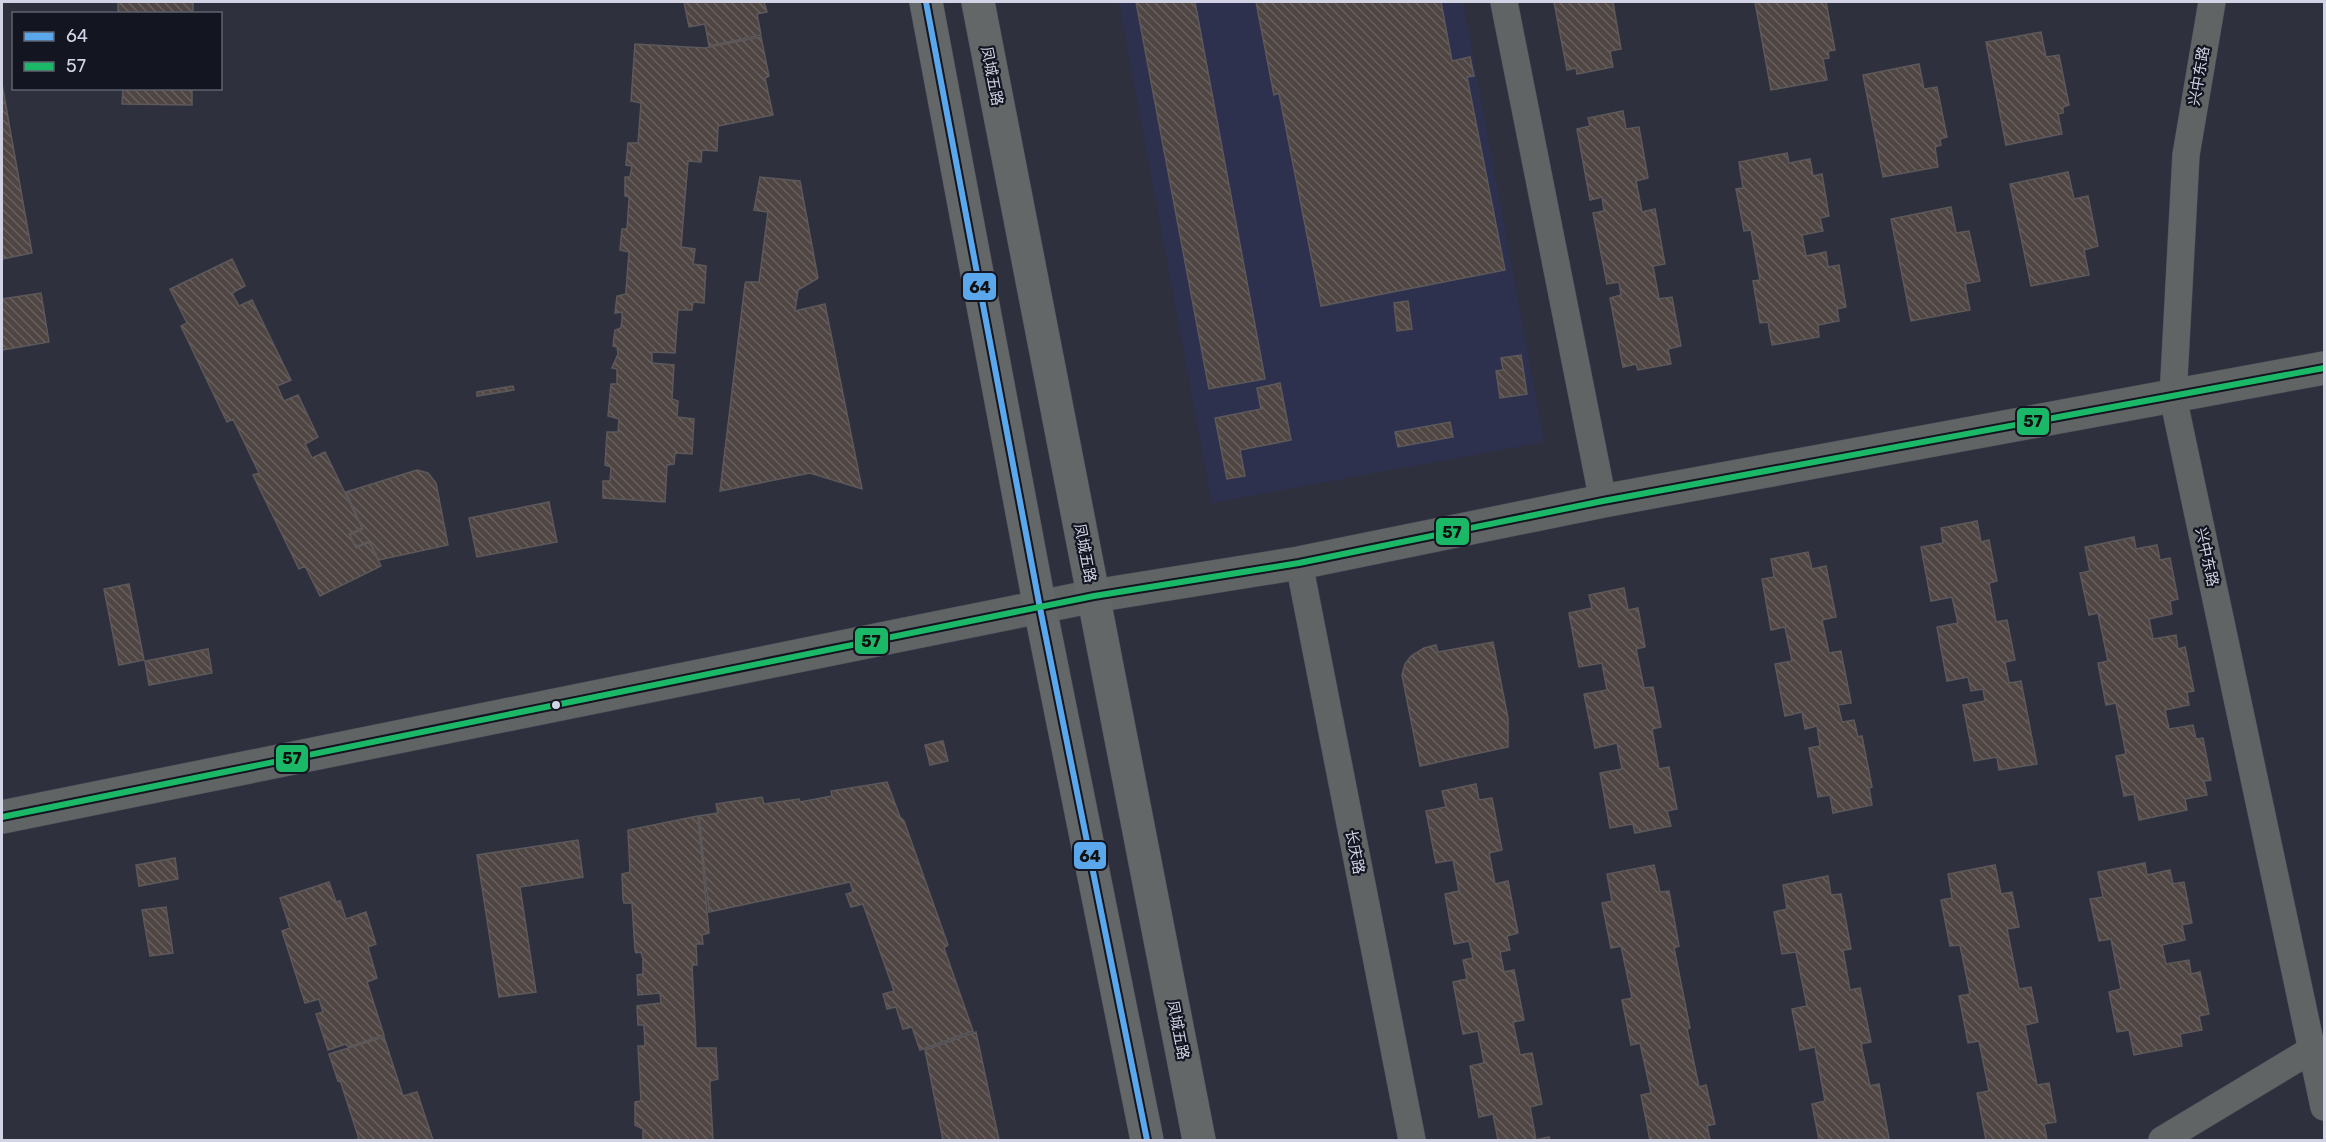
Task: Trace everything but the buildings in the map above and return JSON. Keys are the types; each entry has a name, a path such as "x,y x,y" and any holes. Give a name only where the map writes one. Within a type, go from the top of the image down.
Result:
{"main road":[{"path":"926,2 1040,608 1147,1140"},
{"name":"凤城五路","path":"978,2 1199,1140"}],"street":[{"path":"1504,2 1603,501"},
{"name":"兴中东路","path":"2212,2 2186,155 2173,397 2325,1107"},
{"path":"2,817 1094,596 1299,563 1603,501 2325,368"},
{"name":"长庆路","path":"1299,563 1412,1140"},
{"path":"2162,1140 2313,1049"}],"shaded area":[{"path":"1119,2 1463,2 1544,442 1212,503"}],"transit line":[{"name":"64","path":"926,2 1040,608 1147,1140"},
{"name":"57","path":"2,817 1094,596 1299,563 1603,501 2324,368"}]}
